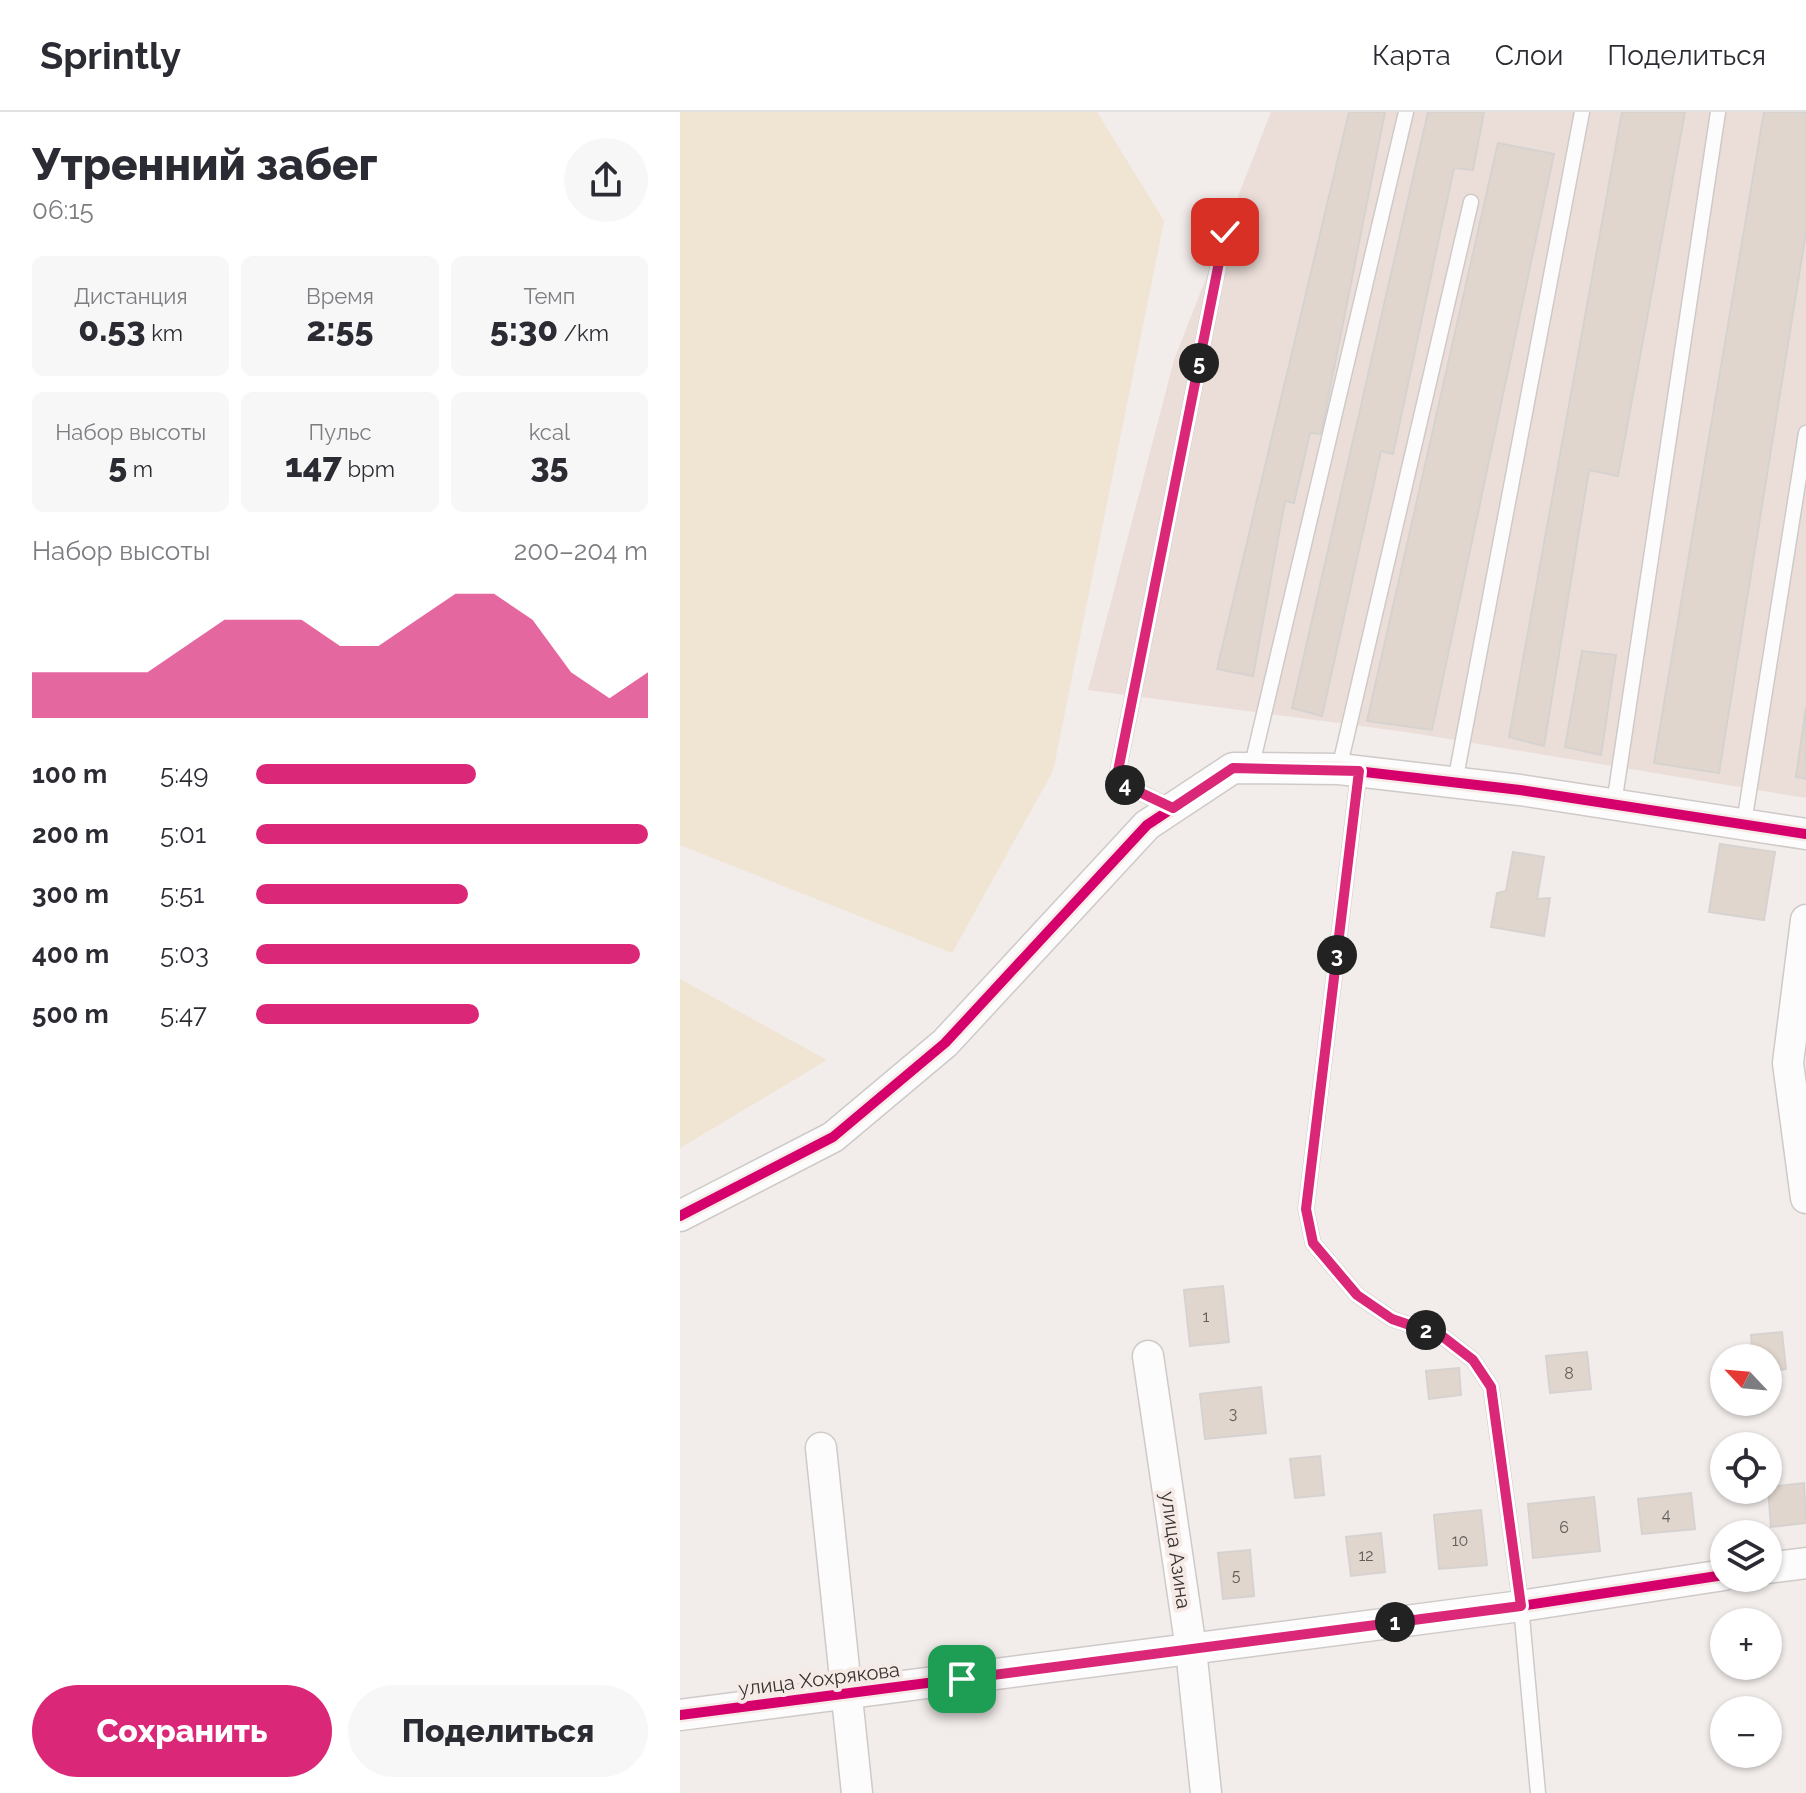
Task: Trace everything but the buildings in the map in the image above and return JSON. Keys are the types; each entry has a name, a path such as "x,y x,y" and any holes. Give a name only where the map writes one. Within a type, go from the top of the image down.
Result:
{"street":[{"path":"680,1216 833,1137 945,1043 1147,825 1233,768 1349,770 1455,782 1806,834"},
{"path":"1806,920 1788,1063 1806,1198"},
{"name":"улица Азина","path":"1148,1356 1191,1649 1206,1793"},
{"path":"821,1448 857,1793"},
{"path":"1782,1566 1806,1563"},
{"name":"улица Хохрякова","path":"680,1715 1521,1606 1710,1577"}],"lane":[{"path":"1251,769 1406,112"},
{"path":"1455,782 1582,112"},
{"path":"1614,804 1718,112"},
{"path":"1471,202 1349,770 1306,1209 1313,1243 1357,1295 1392,1319 1442,1336 1473,1360 1491,1387 1521,1606 1538,1793"},
{"path":"1173,808 1116,781 1225,232"},
{"path":"1744,823 1806,433"}],"shaded area":[{"path":"680,112 1097,112 1164,221 1053,771 952,953 680,845"},
{"path":"1271,112 1806,112 1806,798 1406,732 1088,690 1174,360"},
{"path":"680,979 827,1060 680,1148"}],"cycle path":[{"path":"680,1216 833,1137 945,1043 1147,825 1233,768 1339,769 1520,790 1806,834"},
{"path":"680,1715 1521,1606 1710,1577"}],"route":[{"path":"962,1679 1521,1606 1491,1387 1473,1360 1442,1336 1392,1319 1357,1295 1313,1243 1306,1209 1359,771 1233,768 1173,808 1116,781 1225,232"}]}
